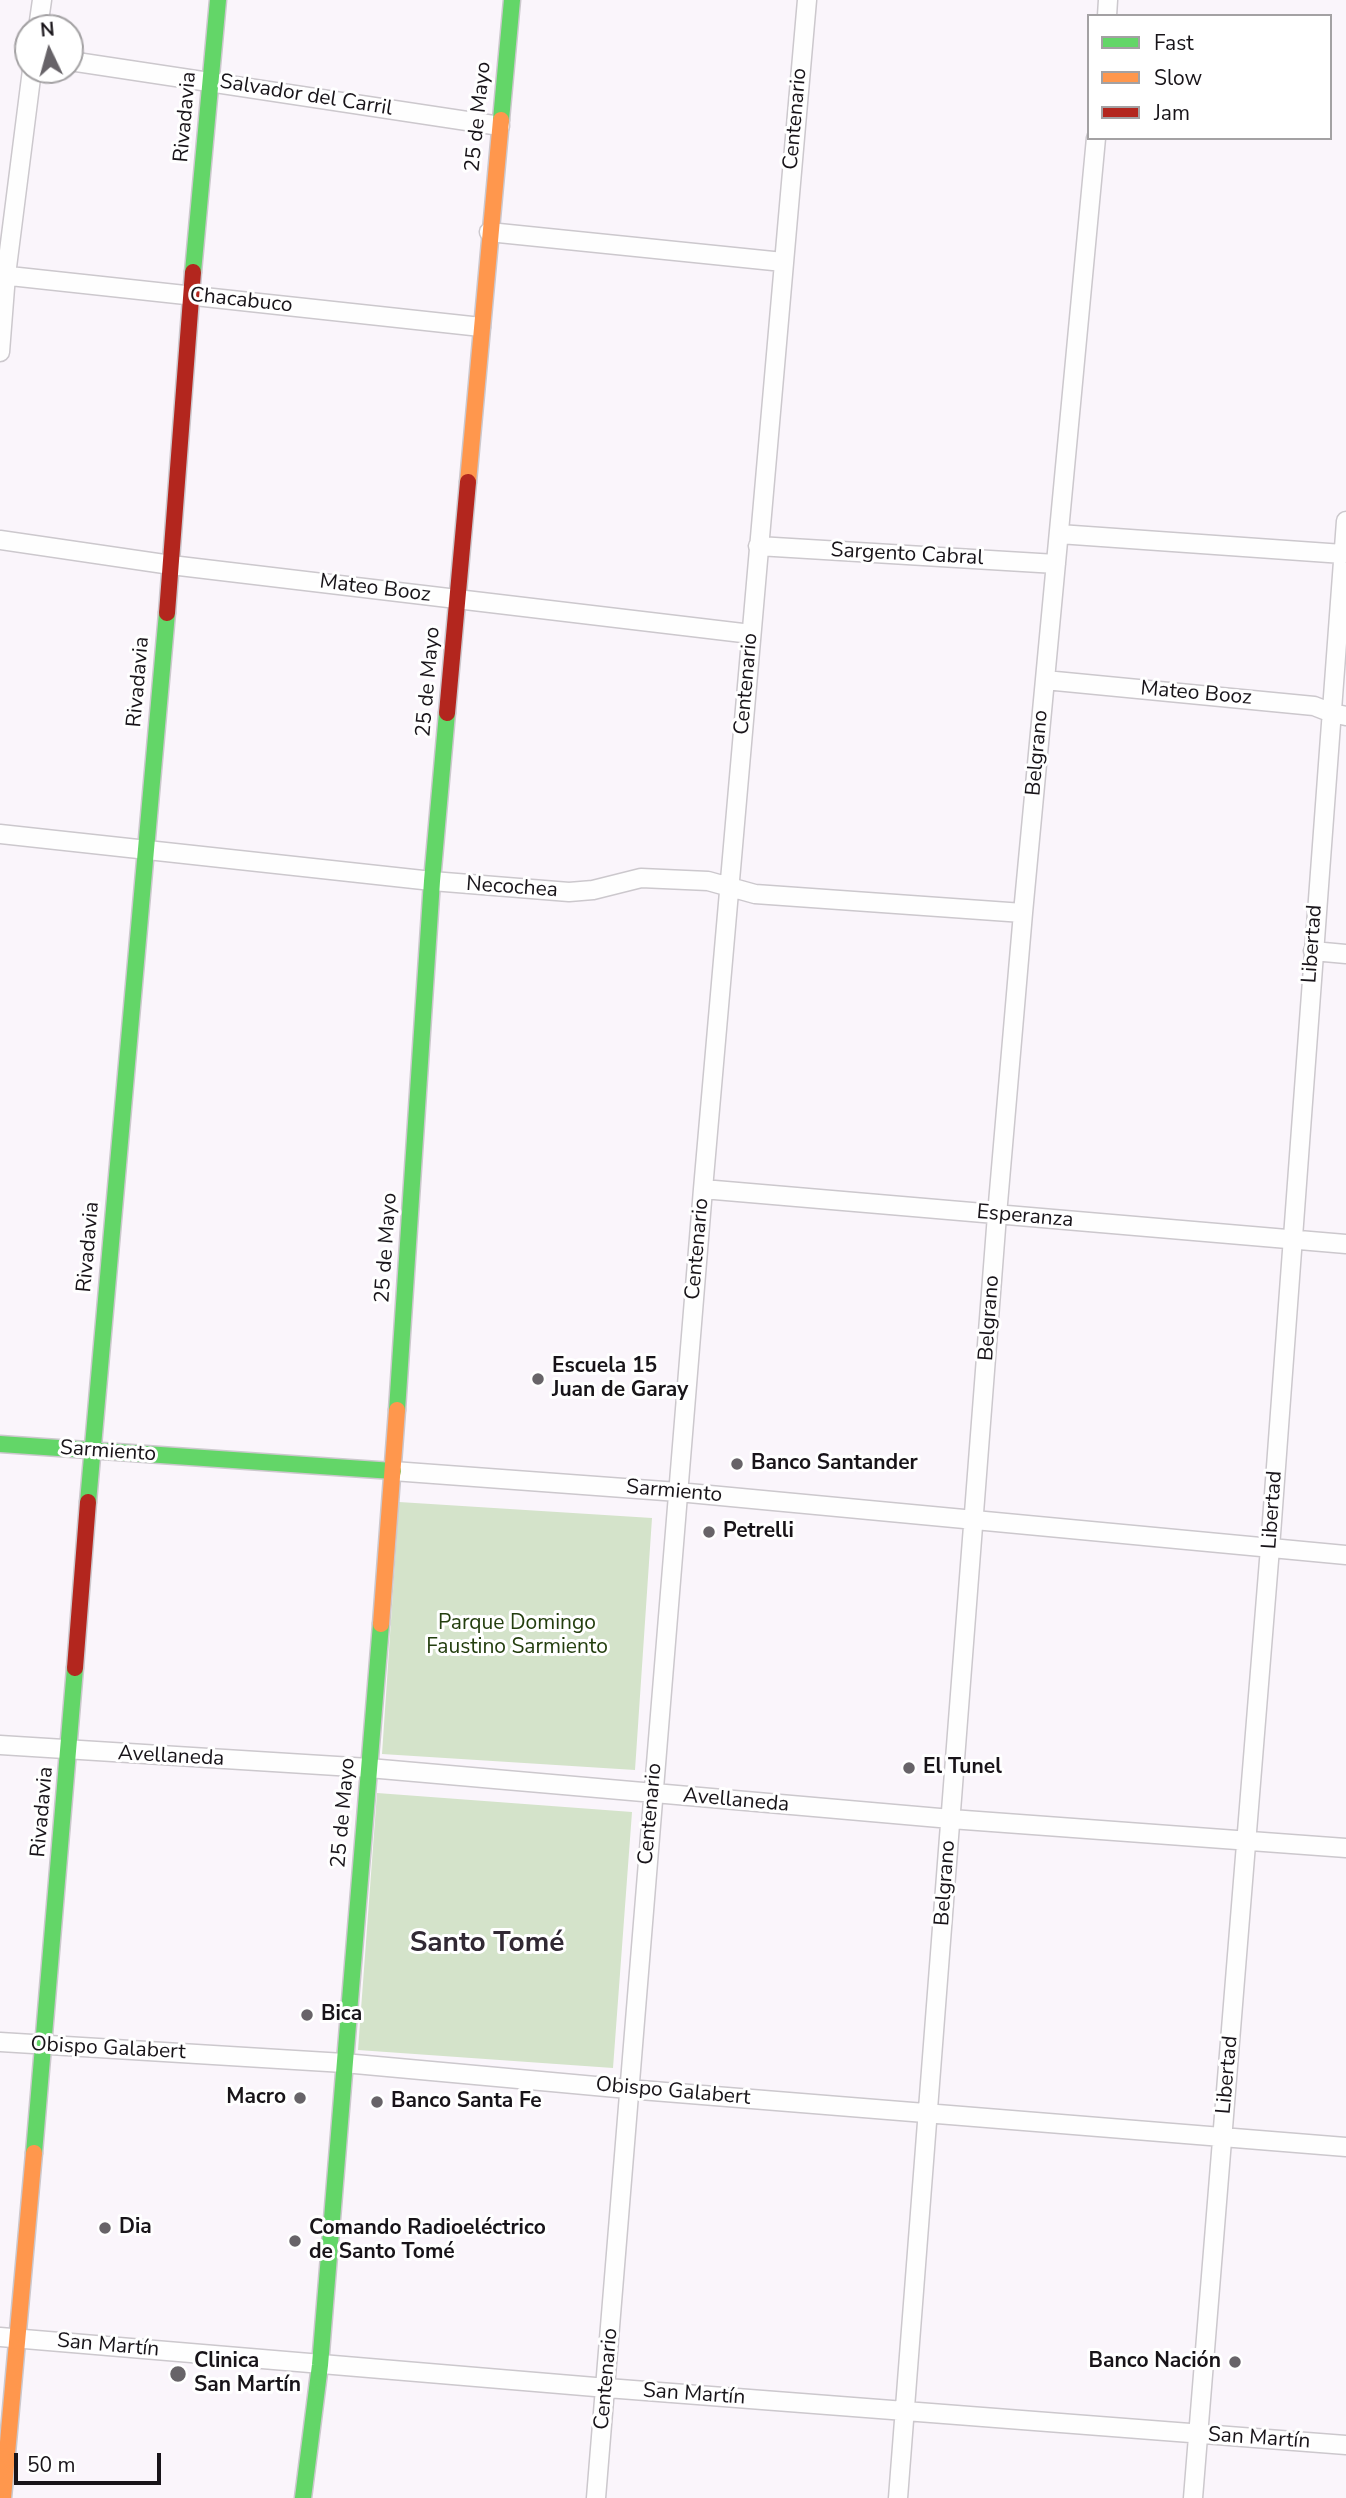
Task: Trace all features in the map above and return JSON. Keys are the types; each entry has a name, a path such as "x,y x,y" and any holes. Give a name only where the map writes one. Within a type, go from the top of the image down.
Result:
{"main road":[{"name":"Rivadavia","path":"3,2498 9,2337 43,2045 218,0"},
{"name":"25 de Mayo","path":"303,2498 320,2365 393,1471 432,881 512,0"},
{"name":"Sarmiento","path":"0,1444 393,1471"}],"street":[{"name":"Centenario","path":"597,2498 678,1492 807,0"},
{"name":"Salvador del Carril","path":"84,63 500,126"},
{"path":"0,352 3,275 30,84"},
{"name":"Belgrano","path":"898,2498 997,1215 1096,140"},
{"path":"489,232 783,262"},
{"name":"Chacabuco","path":"3,275 481,327"},
{"name":"Libertad","path":"1193,2498 1270,1548 1313,951 1339,715 1346,522"},
{"path":"1059,534 1343,554"},
{"name":"Mateo Booz","path":"0,540 171,565 751,634"},
{"name":"Sargento Cabral","path":"758,546 1056,564"},
{"name":"Mateo Booz","path":"1045,680 1314,706 1339,715"},
{"name":"Necochea","path":"0,834 432,881 569,892 593,890 641,878 708,881 755,894 1023,913"},
{"path":"1313,951 1346,954"},
{"name":"Esperanza","path":"704,1189 1346,1244"},
{"name":"Sarmiento","path":"393,1471 678,1492 1346,1555"},
{"name":"Avellaneda","path":"0,1745 369,1768 951,1819 1346,1848"},
{"name":"Obispo Galabert","path":"0,2042 344,2063 628,2089 1346,2147"},
{"name":"San Martín","path":"9,2337 320,2365 1346,2445"}],"green space":[{"name":"Parque Domingo Faustino Sarmiento","path":"399,1502 652,1518 635,1770 382,1754"},
{"path":"377,1793 632,1812 613,2068 358,2050"}],"traffic: fast":[{"path":"193,272 218,0"},
{"path":"501,120 512,0"},
{"path":"88,1502 167,613"},
{"path":"397,1410 432,881 447,713"},
{"path":"0,1444 393,1471"},
{"path":"303,2498 320,2365 381,1624"},
{"path":"34,2153 75,1668"}],"traffic: slow":[{"path":"468,482 501,120"},
{"path":"381,1624 397,1410"},
{"path":"3,2498 34,2153"}],"traffic: jam":[{"path":"167,613 193,272"},
{"path":"447,713 468,482"},
{"path":"75,1668 88,1502"}],"place":[{"name":"Escuela 15 Juan de Garay","path":"538,1379"},
{"name":"Banco Santander","path":"737,1464"},
{"name":"Petrelli","path":"709,1532"},
{"name":"El Tunel","path":"909,1768"},
{"name":"Bica","path":"307,2015"},
{"name":"Macro","path":"300,2098"},
{"name":"Banco Santa Fe","path":"377,2102"},
{"name":"Dia","path":"105,2228"},
{"name":"Comando Radioeléctrico de Santo Tomé","path":"295,2241"},
{"name":"Banco Nación","path":"1235,2362"},
{"name":"Clinica San Martín","path":"178,2374"}],"district":[{"name":"Santo Tomé","path":"487,1944"}]}
